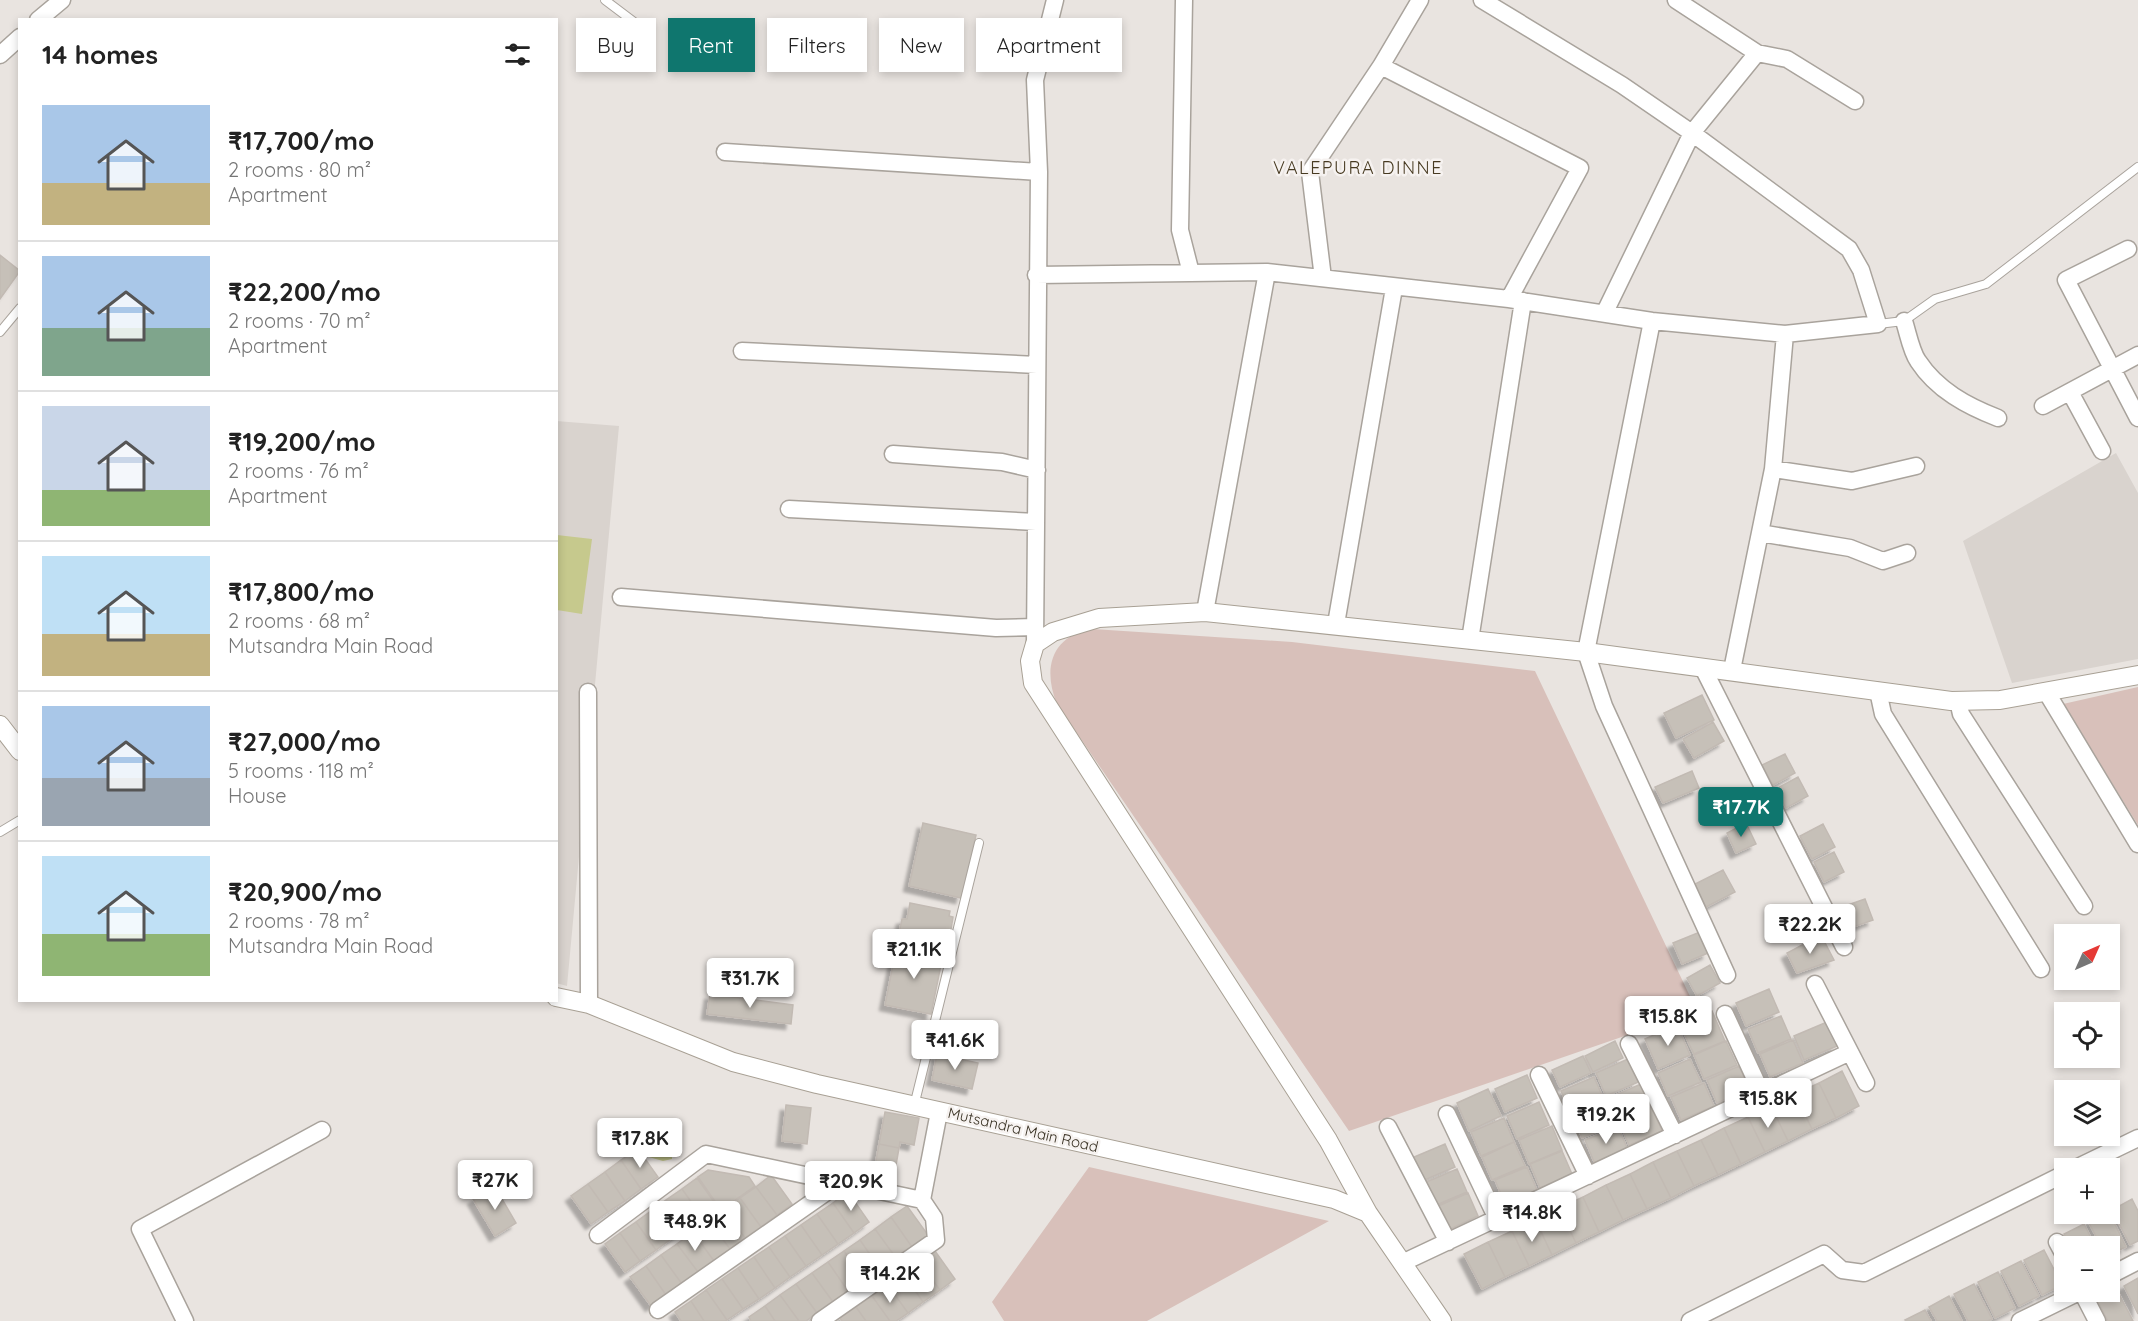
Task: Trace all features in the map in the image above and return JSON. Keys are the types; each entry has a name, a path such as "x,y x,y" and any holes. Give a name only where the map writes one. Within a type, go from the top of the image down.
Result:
{"street":[{"path":"40,18 62,0"},
{"path":"1054,0 1035,80 1039,172 1036,275 1035,635 1030,661 1033,683 1328,1140 1368,1213 1442,1321"},
{"path":"1184,0 1180,230 1191,273"},
{"path":"1323,278 1310,172 1382,66 1420,0"},
{"path":"1036,275 1267,272 1516,300 1652,321 1785,334 1878,324 1861,270 1849,249 1692,133 1622,86 1482,0"},
{"path":"1686,2 1757,53 1787,59 1855,101"},
{"path":"0,55 18,39"},
{"path":"1605,312 1692,133 1757,53"},
{"path":"1382,66 1580,168 1516,300 1470,640"},
{"path":"725,152 1039,172"},
{"path":"2128,249 2066,280 2138,418"},
{"path":"1205,612 1267,272"},
{"path":"1336,624 1394,288"},
{"path":"1652,321 1586,652 1604,706 1727,975"},
{"path":"1904,321 1917,360 1938,385 1968,406 1998,418"},
{"path":"1732,670 1773,470 1785,334"},
{"path":"742,351 1037,365"},
{"path":"2043,406 2138,355"},
{"path":"2070,392 2103,451"},
{"path":"893,454 1002,462 1037,470"},
{"path":"1773,470 1852,481 1916,466"},
{"path":"789,509 1036,522"},
{"path":"1760,533 1850,548 1883,561 1907,553"},
{"path":"621,597 996,628 1035,635 1099,618 1205,612 1586,652 1958,701 2000,700 2138,675"},
{"path":"1703,668 1844,947"},
{"path":"1878,691 1883,714 2041,969"},
{"path":"588,692 589,1004"},
{"path":"2047,693 2138,844"},
{"path":"1958,701 1961,714 2084,906"},
{"path":"0,725 18,748"},
{"path":"1815,984 1866,1083"},
{"name":"Mutsandra Main Road","path":"558,997 589,1004 733,1062 939,1112 1334,1199 1368,1213"},
{"path":"1725,1014 1762,1094"},
{"path":"1629,1044 1675,1135"},
{"path":"1402,1263 1850,1052"},
{"path":"1539,1075 1588,1176"},
{"path":"922,1200 939,1112"},
{"path":"1447,1114 1497,1218"},
{"path":"1388,1127 1448,1242"},
{"path":"185,1321 140,1229 322,1130"},
{"path":"2097,1158 2138,1138"},
{"path":"598,1234 706,1154 922,1200 934,1218 936,1240 820,1321"},
{"path":"1690,1321 1824,1254 1842,1270 1864,1273 2054,1179"},
{"path":"658,1310 841,1182"},
{"path":"2120,1270 2138,1261"},
{"path":"2020,1321 2059,1302"},
{"path":"2086,1302 2097,1321"}],"lane":[{"path":"605,0 629,18"},
{"path":"1878,324 1904,321 1935,299 1986,284 2138,167"},
{"path":"0,332 18,310"},
{"path":"0,832 18,821"},
{"path":"914,1106 979,843"}],"shaded area":[{"path":"558,421 619,426 567,986 558,984"},
{"path":"2116,453 2138,493 2138,659 2012,683 1963,541"},
{"path":"558,535 592,539 582,614 558,610"},
{"path":"1093,629 1292,642 1535,671 1697,1011 1349,1131 1057,704 1051,678 1054,655 1068,638 1079,632"},
{"path":"2138,687 2138,825 2063,704"},
{"path":"648,1143 672,1147 672,1159 663,1161 645,1156 642,1148"},
{"path":"1089,1167 1329,1221 1147,1321 1004,1321 992,1302"}],"building":[{"path":"0,255 18,269 18,274 0,299"},
{"path":"1702,695 1714,720 1676,738 1664,713"},
{"path":"1713,722 1724,741 1694,758 1683,739"},
{"path":"1785,754 1795,773 1773,785 1762,765"},
{"path":"1692,771 1699,788 1663,803 1655,787"},
{"path":"1798,777 1808,796 1786,808 1776,789"},
{"path":"923,823 976,835 961,898 909,886"},
{"path":"1746,823 1756,844 1736,853 1727,833"},
{"path":"1823,824 1835,847 1812,859 1800,836"},
{"path":"1834,852 1844,872 1824,882 1814,862"},
{"path":"1723,870 1735,892 1706,907 1695,884"},
{"path":"1865,899 1873,920 1850,928 1842,907"},
{"path":"910,903 950,911 949,916 953,917 947,953 897,943 902,919 907,919"},
{"path":"1700,932 1708,953 1682,964 1673,943"},
{"path":"1821,935 1834,960 1797,973 1787,953"},
{"path":"897,945 943,955 931,1014 885,1005"},
{"path":"1710,965 1720,983 1697,996 1687,978"},
{"path":"1769,989 1779,1012 1746,1026 1736,1003"},
{"path":"710,994 793,1005 791,1024 707,1014"},
{"path":"1712,1011 1725,1041 1694,1054 1680,1025"},
{"path":"1781,1016 1791,1039 1758,1053 1748,1029"},
{"path":"1827,1022 1837,1046 1804,1060 1794,1036"},
{"path":"1677,1025 1690,1055 1658,1069 1645,1039"},
{"path":"1793,1040 1803,1063 1770,1077 1760,1054"},
{"path":"1615,1041 1623,1058 1593,1072 1585,1056"},
{"path":"1726,1041 1737,1065 1704,1079 1694,1055"},
{"path":"937,1054 978,1063 972,1089 932,1080"},
{"path":"1583,1056 1591,1073 1560,1087 1552,1070"},
{"path":"1628,1059 1638,1082 1606,1096 1596,1073"},
{"path":"1690,1059 1701,1082 1668,1096 1658,1073"},
{"path":"1739,1066 1749,1089 1717,1103 1707,1080"},
{"path":"1842,1071 1859,1106 1836,1118 1819,1083"},
{"path":"1527,1075 1537,1098 1505,1112 1495,1089"},
{"path":"1594,1077 1604,1100 1571,1114 1561,1091"},
{"path":"1704,1083 1714,1106 1681,1120 1671,1097"},
{"path":"1819,1083 1836,1118 1812,1129 1795,1094"},
{"path":"1641,1084 1651,1107 1619,1121 1609,1098"},
{"path":"1488,1089 1501,1116 1469,1131 1457,1103"},
{"path":"1795,1094 1812,1129 1788,1141 1771,1106"},
{"path":"1605,1100 1615,1124 1582,1138 1572,1114"},
{"path":"1539,1102 1549,1125 1517,1139 1507,1116"},
{"path":"786,1105 811,1108 807,1144 782,1141"},
{"path":"1771,1106 1788,1141 1765,1152 1748,1117"},
{"path":"1652,1108 1662,1131 1629,1145 1619,1122"},
{"path":"885,1112 919,1118 914,1145 900,1142 899,1148 879,1144"},
{"path":"1748,1117 1765,1152 1741,1164 1724,1128"},
{"path":"1504,1118 1514,1142 1481,1156 1471,1132"},
{"path":"1552,1126 1562,1150 1529,1164 1519,1140"},
{"path":"1618,1127 1628,1150 1595,1164 1585,1140"},
{"path":"1724,1128 1741,1164 1718,1175 1701,1140"},
{"path":"1701,1140 1718,1175 1694,1186 1677,1151"},
{"path":"1514,1142 1525,1166 1492,1180 1482,1157"},
{"path":"879,1144 899,1148 893,1182 873,1178"},
{"path":"1445,1144 1455,1167 1422,1181 1412,1158"},
{"path":"638,1149 658,1177 641,1189 621,1160"},
{"path":"1562,1151 1572,1174 1540,1188 1530,1164"},
{"path":"1677,1151 1694,1186 1671,1198 1653,1162"},
{"path":"621,1160 641,1189 625,1201 605,1172"},
{"path":"1653,1162 1671,1198 1647,1209 1630,1174"},
{"path":"1527,1167 1537,1190 1505,1204 1495,1180"},
{"path":"1457,1169 1467,1192 1434,1206 1424,1183"},
{"path":"708,1170 749,1177 755,1186 721,1210 698,1177"},
{"path":"605,1172 625,1201 608,1212 588,1184"},
{"path":"1630,1174 1647,1209 1623,1220 1606,1185"},
{"path":"771,1175 792,1204 777,1215 756,1187"},
{"path":"697,1178 717,1206 702,1217 682,1189"},
{"path":"588,1184 608,1212 591,1224 571,1196"},
{"path":"1606,1185 1623,1220 1599,1232 1583,1197"},
{"path":"495,1187 516,1223 495,1236 473,1199"},
{"path":"756,1187 777,1215 761,1227 740,1198"},
{"path":"682,1189 702,1217 687,1228 666,1200"},
{"path":"848,1192 869,1222 854,1233 833,1203"},
{"path":"1468,1193 1478,1216 1446,1231 1436,1207"},
{"path":"1583,1197 1599,1232 1576,1243 1559,1208"},
{"path":"740,1198 761,1227 745,1238 724,1209"},
{"path":"2132,1199 2138,1211 2138,1241 2130,1245 2119,1224 2120,1206"},
{"path":"666,1200 687,1228 671,1239 651,1211"},
{"path":"833,1203 854,1233 838,1244 817,1214"},
{"path":"907,1206 928,1235 912,1247 891,1217"},
{"path":"1559,1208 1576,1243 1552,1255 1535,1219"},
{"path":"724,1209 745,1238 730,1249 709,1221"},
{"path":"651,1211 671,1239 656,1250 636,1222"},
{"path":"817,1214 838,1244 822,1255 801,1225"},
{"path":"891,1217 912,1247 896,1258 875,1229"},
{"path":"1535,1219 1552,1255 1529,1266 1512,1231"},
{"path":"709,1221 730,1249 714,1261 693,1232"},
{"path":"636,1222 656,1250 640,1261 620,1233"},
{"path":"2084,1224 2090,1236 2065,1236 2064,1234"},
{"path":"2090,1224 2115,1224 2126,1247 2120,1250 2120,1236 2096,1236"},
{"path":"801,1225 822,1255 806,1266 785,1236"},
{"path":"875,1229 896,1258 880,1269 860,1240"},
{"path":"1512,1231 1529,1266 1505,1277 1488,1242"},
{"path":"693,1232 714,1261 698,1272 677,1244"},
{"path":"620,1233 640,1261 625,1272 605,1244"},
{"path":"785,1236 806,1266 790,1277 769,1247"},
{"path":"860,1240 880,1269 864,1280 844,1251"},
{"path":"1488,1242 1505,1277 1482,1289 1464,1254"},
{"path":"677,1244 698,1272 682,1284 661,1255"},
{"path":"769,1247 790,1277 775,1288 754,1257"},
{"path":"2044,1250 2054,1269 2054,1289 2042,1295 2024,1260"},
{"path":"844,1251 864,1280 848,1291 828,1262"},
{"path":"935,1251 955,1279 940,1290 919,1262"},
{"path":"661,1255 682,1284 666,1295 646,1266"},
{"path":"754,1257 775,1288 759,1299 738,1268"},
{"path":"2021,1261 2039,1296 2019,1306 2001,1271"},
{"path":"828,1262 848,1291 833,1302 812,1273"},
{"path":"919,1262 940,1290 923,1302 903,1273"},
{"path":"646,1266 666,1295 651,1306 630,1277"},
{"path":"738,1268 759,1299 743,1309 722,1279"},
{"path":"1998,1272 2015,1308 1995,1318 1978,1282"},
{"path":"812,1273 833,1302 817,1313 796,1284"},
{"path":"903,1273 923,1302 908,1313 888,1285"},
{"path":"2138,1278 2138,1314 2124,1286"},
{"path":"722,1279 743,1309 727,1320 706,1290"},
{"path":"796,1284 817,1313 806,1321 799,1321 780,1295"},
{"path":"1974,1284 1992,1319 1988,1321 1968,1321 1954,1294"},
{"path":"888,1285 908,1313 896,1321 890,1321 872,1296"},
{"path":"706,1290 726,1321 704,1321 691,1301"},
{"path":"780,1295 799,1321 775,1321 765,1306"},
{"path":"872,1296 890,1321 866,1321 856,1307"},
{"path":"1949,1296 1962,1321 1937,1321 1929,1307"},
{"path":"2120,1296 2133,1321 2108,1321 2098,1302 2120,1302"},
{"path":"691,1301 704,1321 681,1321 675,1312"},
{"path":"765,1306 775,1321 751,1321 749,1317"},
{"path":"856,1307 866,1321 842,1321 840,1318"},
{"path":"1925,1310 1931,1321 1905,1320"}],"district":[{"name":"VALEPURA DINNE","path":"1358,168"}]}
